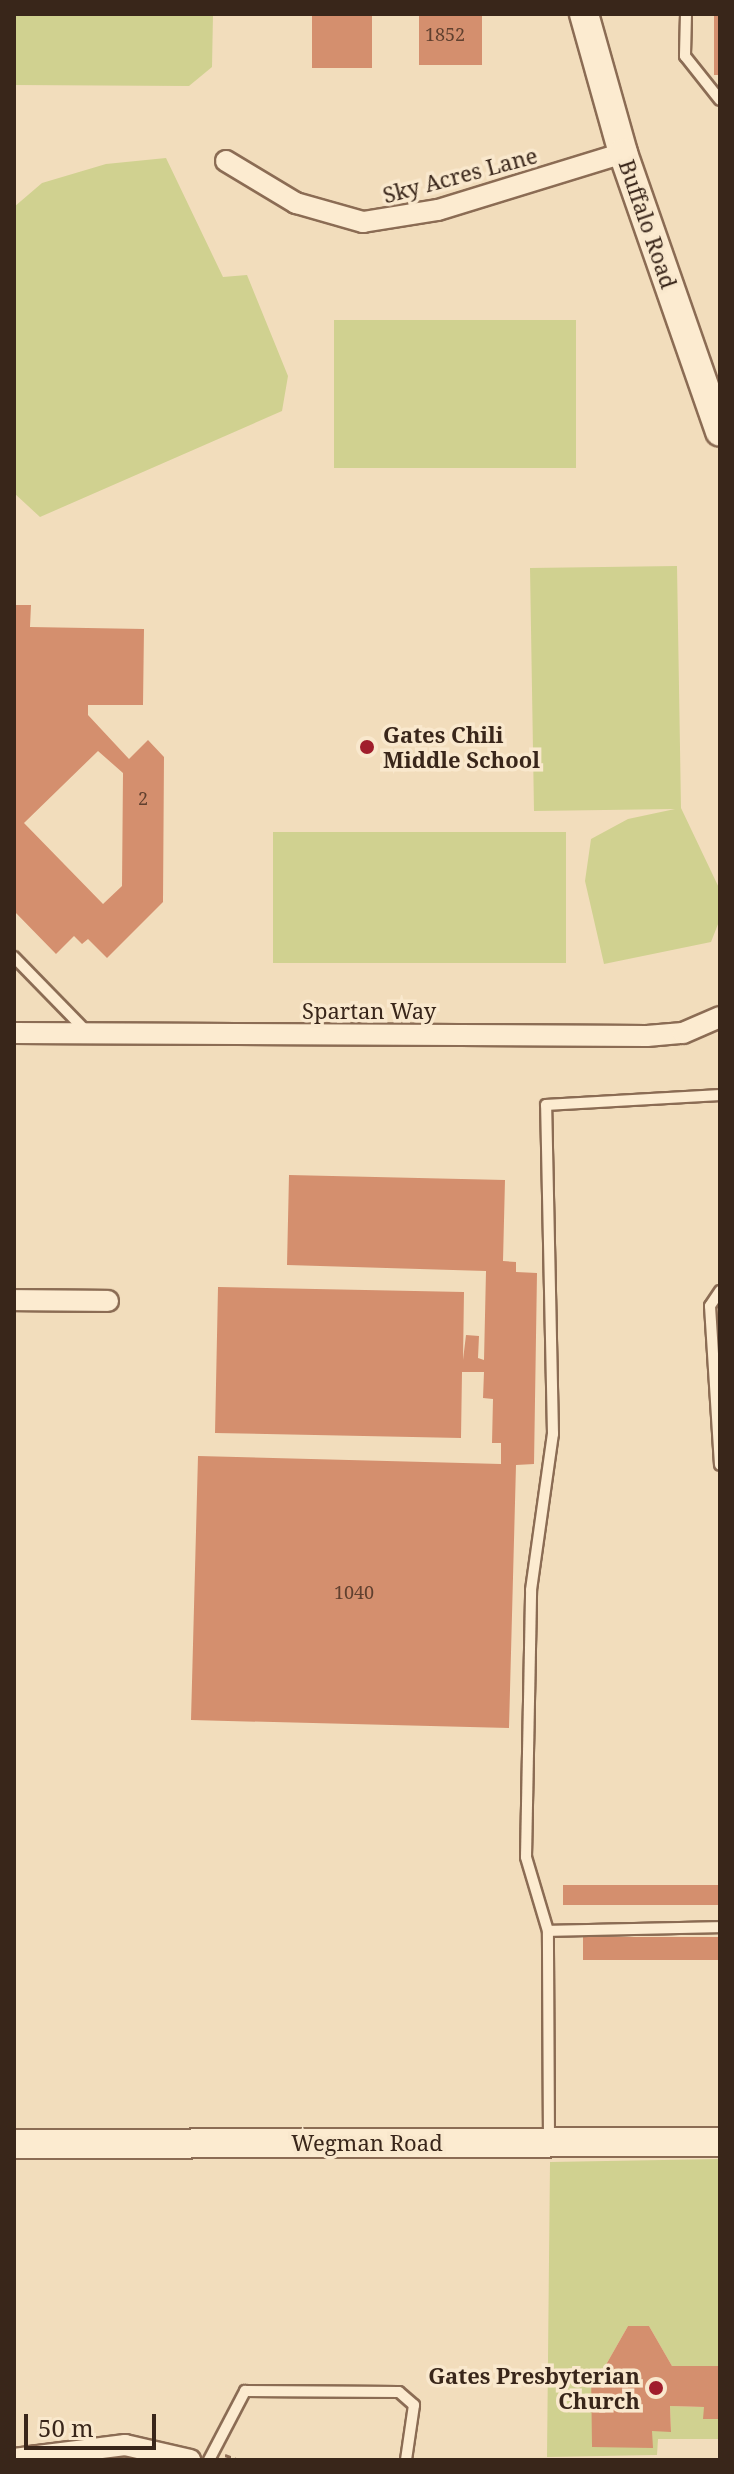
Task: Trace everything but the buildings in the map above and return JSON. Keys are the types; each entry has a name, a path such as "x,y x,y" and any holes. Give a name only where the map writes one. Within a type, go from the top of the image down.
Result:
{"street":[{"name":"Buffalo Road","path":"584,14 623,153 720,432"},
{"name":"Sky Acres Lane","path":"226,161 296,203 363,222 438,210 623,153"},
{"name":"Spartan Way","path":"14,1033 647,1036 683,1033 720,1017"},
{"path":"14,1300 108,1301"},
{"name":"Wegman Road","path":"14,2144 720,2142"},
{"path":"14,2459 99,2454 125,2445 190,2460"}],"lane":[{"path":"686,14 685,56 720,100"},
{"path":"14,957 89,1034"},
{"path":"549,2143 548,1931 526,1857 531,1590 553,1434 546,1105 720,1095"},
{"path":"720,1291 710,1306 720,1465"},
{"path":"548,1931 720,1927"},
{"path":"209,2460 245,2391 399,2392 414,2405 406,2460"}],"green space":[{"path":"14,14 213,14 212,67 189,86 14,85"},
{"path":"166,158 223,277 247,275 288,376 282,411 40,517 14,493 14,207 42,183 106,164"},
{"path":"334,320 576,320 576,468 334,468"},
{"path":"677,566 681,808 720,890 720,919 711,942 604,964 585,881 591,839 628,819 675,809 534,811 530,568"},
{"path":"273,832 566,832 566,963 273,963"},
{"path":"720,2159 719,2366 672,2366 649,2326 628,2326 603,2370 591,2370 652,2431 671,2431 670,2406 704,2407 704,2419 720,2419 720,2439 658,2439 657,2455 547,2457 550,2162"}],"place":[{"name":"Gates Chili Middle School","path":"367,747"},
{"name":"Gates Presbyterian Church","path":"656,2388"}]}
